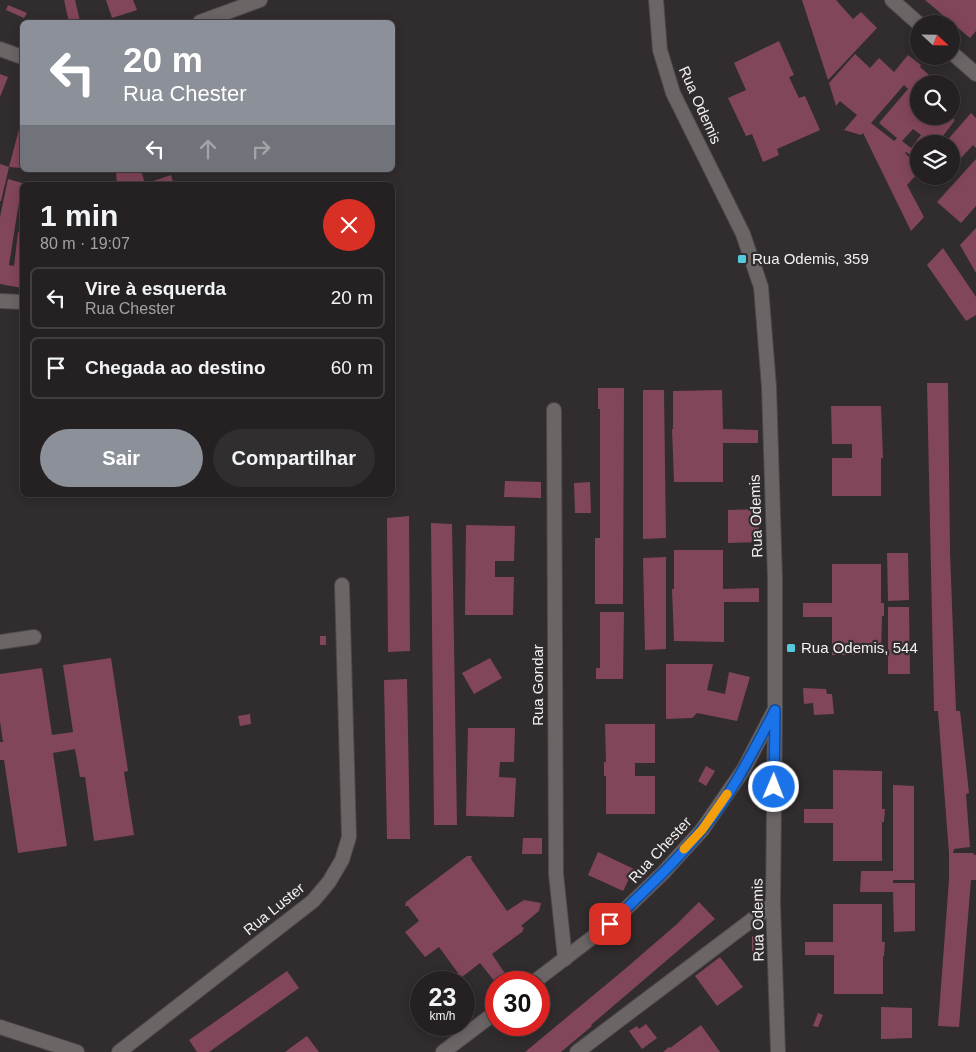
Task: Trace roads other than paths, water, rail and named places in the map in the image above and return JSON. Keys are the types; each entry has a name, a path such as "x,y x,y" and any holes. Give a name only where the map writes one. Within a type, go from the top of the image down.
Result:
{"street":[{"path":"205,20 260,0"},
{"name":"Rua Odemis","path":"656,0 660,50 673,93 743,234 761,287 768,387 774,569 773,904 778,1052"},
{"path":"892,0 910,16"},
{"path":"0,49 20,57"},
{"path":"960,60 976,74"},
{"path":"0,301 20,302"},
{"name":"Rua Gondar","path":"554,410 556,874 565,959"},
{"name":"Rua Luster","path":"119,1052 312,901 329,882 342,860 349,837 342,585"},
{"path":"0,642 34,637"},
{"name":"Rua Chester","path":"549,971 610,924 663,873 702,830 744,769 775,710"},
{"path":"577,1052 773,904"},
{"path":"443,1052 485,1020"},
{"path":"0,1027 76,1052"}],"place":[{"name":"Rua Odemis, 359","path":"742,259"},
{"name":"Rua Odemis, 544","path":"791,648"}]}
